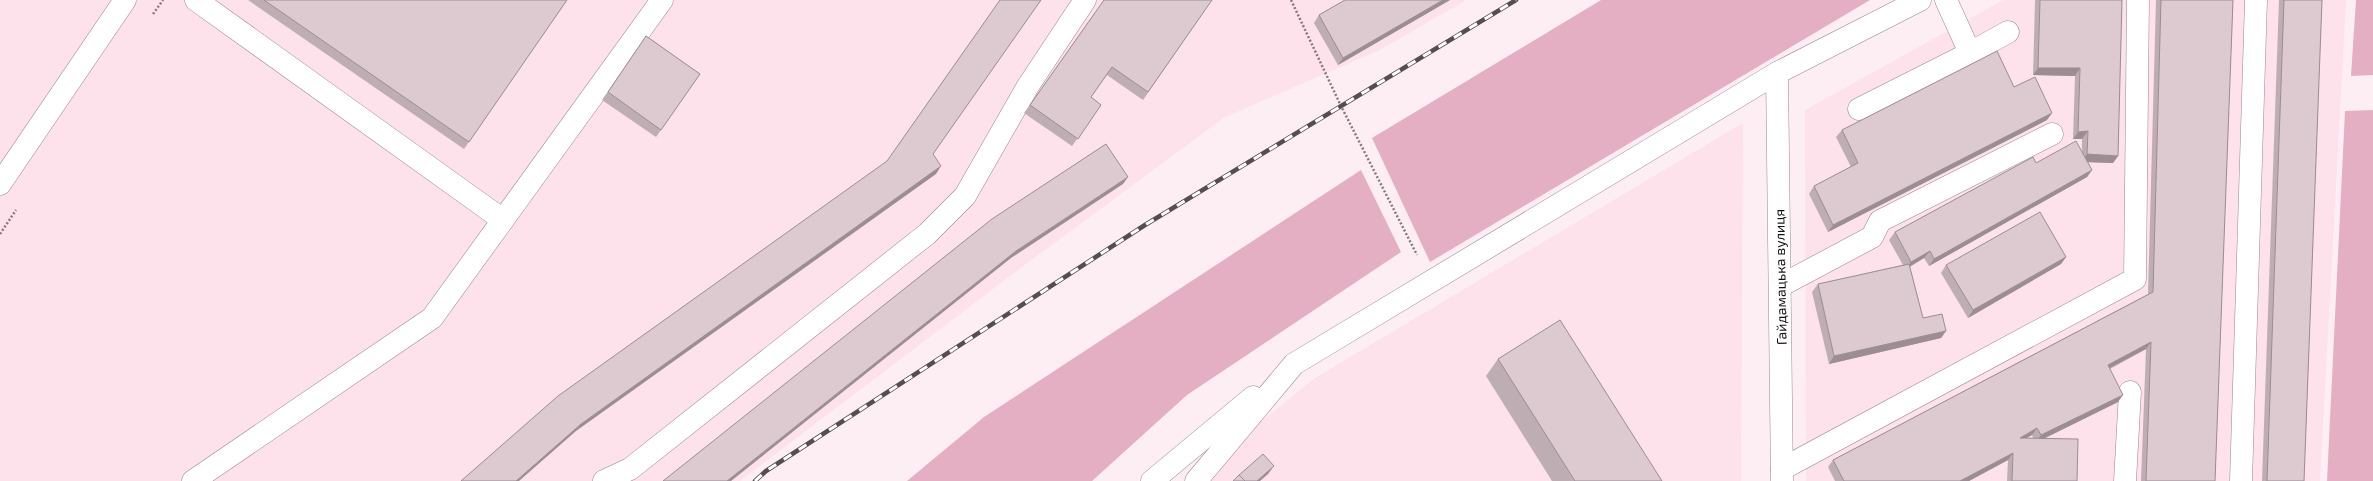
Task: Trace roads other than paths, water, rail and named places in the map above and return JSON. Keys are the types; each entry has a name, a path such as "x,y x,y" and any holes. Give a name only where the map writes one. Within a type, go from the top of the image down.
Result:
{"street":[{"path":"0,184 125,0"},
{"path":"196,0 503,220"},
{"path":"193,481 432,318 662,0"},
{"path":"604,481 630,469 927,234 965,196 1028,86 1085,0"},
{"path":"1152,481 1294,364 1777,74 1920,0"},
{"path":"1946,0 1970,53"},
{"path":"1782,475 2135,279 2138,0"},
{"path":"2241,481 2256,0"},
{"path":"1860,109 2008,32"},
{"name":"Гайдамацька вулиця","path":"1777,74 1782,475"},
{"path":"1780,286 1872,237 1880,220 2052,134"},
{"path":"1196,481 1294,364"},
{"path":"2125,481 2130,392"}],"railway":[{"path":"755,481 766,471 1145,225 1516,0"}]}
